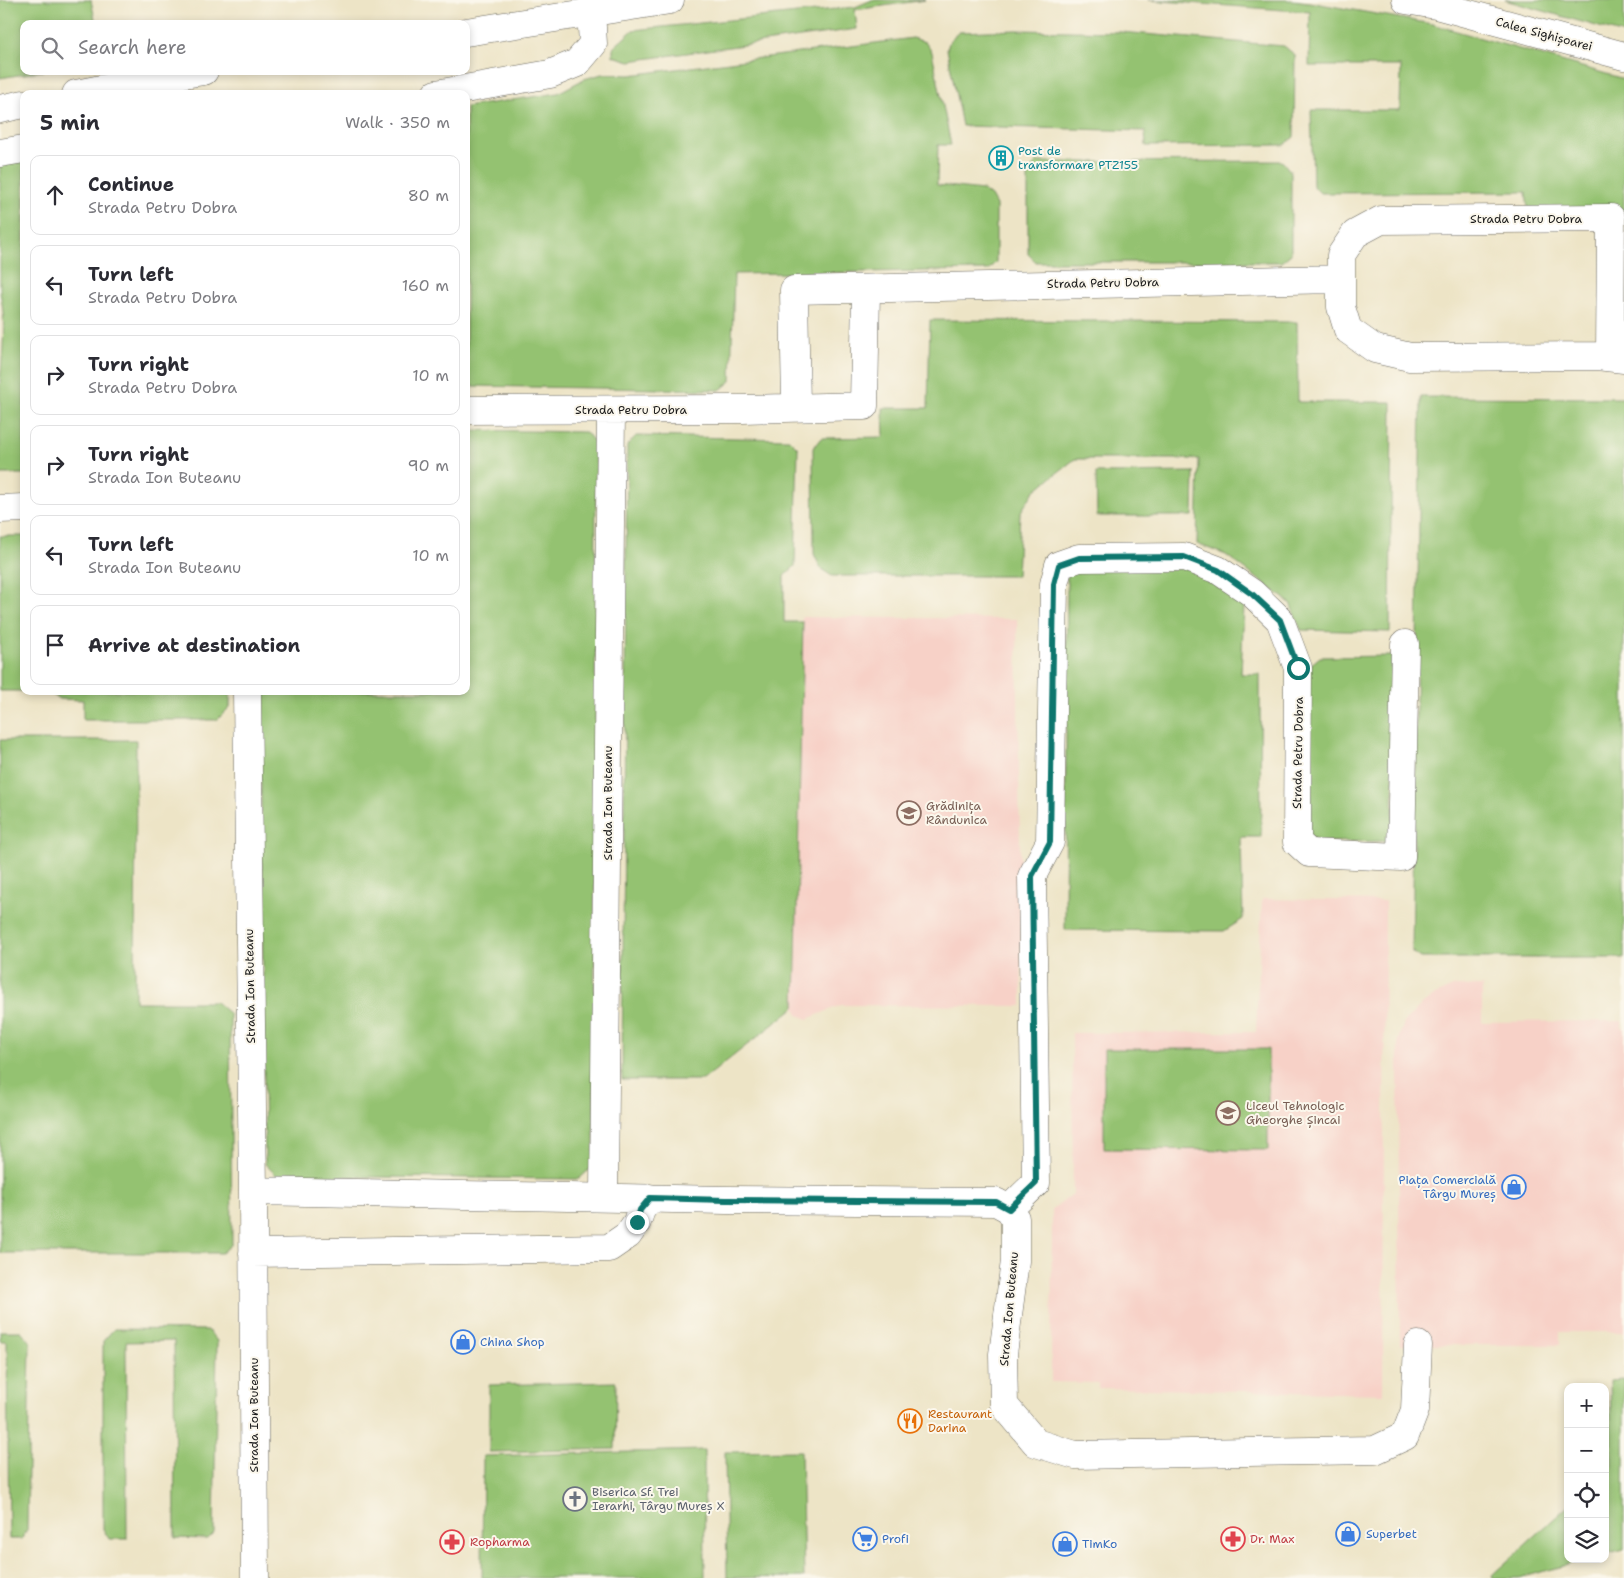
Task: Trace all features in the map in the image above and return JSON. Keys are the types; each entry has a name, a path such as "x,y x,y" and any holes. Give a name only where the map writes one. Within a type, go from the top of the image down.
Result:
{"street":[{"path":"470,31 634,3 670,0"},
{"name":"Calea Sighișoarei","path":"1406,0 1436,5 1624,56"},
{"path":"459,90 550,74 577,63 593,44 590,11"},
{"path":"96,90 177,75"},
{"path":"0,109 20,105"},
{"path":"0,152 20,150"},
{"name":"Strada Petru Dobra","path":"1611,218 1617,358 1410,357 1375,349 1348,330 1341,307 1340,279 1341,255 1355,234 1380,220 1611,218"},
{"name":"Strada Petru Dobra","path":"796,407 794,290 1340,279"},
{"name":"Strada Petru Dobra","path":"470,410 743,409 864,406 866,289"},
{"name":"Strada Ion Buteanu","path":"604,1196 612,410"},
{"path":"0,509 20,508"},
{"name":"Strada Petru Dobra","path":"1009,1209 1036,1183 1032,876 1050,842 1054,584 1059,565 1079,558 1184,557 1218,570 1252,594 1280,620 1298,668 1297,842 1309,853 1401,857 1405,644"},
{"name":"Strada Ion Buteanu","path":"247,695 254,1191 255,1578"},
{"path":"254,1191 604,1196 726,1200 996,1202 1009,1209"},
{"path":"254,1253 609,1248 628,1235 637,1222 640,1210 650,1198"},
{"name":"Strada Ion Buteanu","path":"1009,1209 1016,1218 1015,1261 1003,1354 1004,1405 1036,1443 1075,1455 1375,1450 1405,1436 1416,1410 1418,1346"}],"shaded area":[{"name":"Grădinița Rândunica","path":"802,617 1017,619 1022,1006 841,1005 808,1019 798,1015 795,1007"},
{"name":"Liceul Tehnologic Gheorghe Șincai","path":"1262,899 1385,901 1383,1394 1098,1388 1098,1383 1051,1382 1052,1210 1073,1194 1072,1033 1256,1032"},
{"path":"1455,986 1482,986 1482,1022 1622,1021 1622,1027 1624,1028 1624,1332 1560,1332 1560,1345 1400,1345 1398,1040 1404,1023 1418,1008 1435,995"}],"green space":[{"path":"0,0 91,0 95,20 20,20 20,75 0,78"},
{"path":"872,0 925,0 855,10 857,29 630,61 613,56 613,48 633,30 855,7"},
{"path":"1148,0 1292,0 1309,2 1432,24 1624,79 1624,211 1528,210 1526,192 1320,193 1313,186 1311,110 1400,110 1401,66 1309,66 1310,12"},
{"path":"1505,0 1624,0 1624,34"},
{"path":"1017,30 1121,32 1284,46 1295,55 1294,137 1284,145 1146,146 1145,131 962,126 947,49 950,40 959,32"},
{"path":"913,38 925,42 932,52 951,145 938,145 937,185 983,190 991,196 996,205 996,262 988,270 734,274 731,381 720,390 470,386 470,106 558,93 584,79 602,74 630,75"},
{"path":"20,157 20,474 0,474 0,385 4,327 0,292 0,162"},
{"path":"1282,161 1291,172 1291,254 1281,262 1036,262 1028,254 1028,171 1037,162"},
{"path":"930,320 1297,322 1298,402 1392,402 1390,632 1301,630 1290,603 1226,555 1197,544 1199,459 1075,459 1034,491 1020,513 1017,576 832,576 821,569 814,554 813,448 821,438 884,437 883,408 928,408"},
{"path":"1421,397 1624,398 1624,958 1420,958 1412,952"},
{"path":"470,430 586,432 596,444 594,1165 579,1179 277,1176 265,1164 260,695 470,695"},
{"path":"636,436 789,439 798,448 795,566 784,576 784,622 803,622 795,1007 703,1080 622,1080 627,445"},
{"path":"1194,472 1193,516 1097,516 1096,473"},
{"path":"0,536 20,536 20,691 0,691"},
{"path":"1191,568 1244,606 1241,674 1260,674 1261,837 1241,837 1243,919 1224,931 1065,930 1067,576 1074,569"},
{"path":"1394,656 1393,841 1315,842 1304,830 1303,671 1320,657"},
{"path":"53,695 230,695 230,707 217,720 83,720 83,700 59,699"},
{"path":"0,740 136,740 135,1002 216,1002 230,1014 232,1244 222,1253 0,1253"},
{"path":"1104,1049 1268,1049 1268,1150 1104,1149"},
{"path":"114,1329 208,1330 217,1341 214,1533 208,1539 175,1538 174,1341 126,1342 127,1539 109,1539 103,1529 103,1341"},
{"path":"0,1331 21,1331 30,1341 27,1530 22,1539 9,1539 7,1341 0,1341"},
{"path":"1624,1380 1624,1550 1609,1554 1609,1469 1612,1466 1610,1381"},
{"path":"616,1382 615,1449 489,1452 489,1385"},
{"path":"704,1450 705,1578 482,1578 483,1456"},
{"path":"801,1451 804,1577 727,1578 725,1452"},
{"path":"1564,1510 1564,1563 1573,1563 1519,1578 1493,1578 1492,1575"}],"place":[{"name":"Post de transformare PTZ155","path":"1001,158"},
{"name":"Grădinița Rândunica","path":"909,813"},
{"name":"Liceul Tehnologic Gheorghe Șincai","path":"1228,1113"},
{"name":"Piața Comercială Târgu Mureș","path":"1514,1187"},
{"name":"China Shop","path":"463,1342"},
{"name":"Restaurant Darina","path":"910,1421"},
{"name":"Biserica Sf. Trei Ierarhi, Târgu Mureș X","path":"575,1499"},
{"name":"Superbet","path":"1348,1534"},
{"name":"Profi","path":"865,1539"},
{"name":"Dr. Max","path":"1233,1539"},
{"name":"Ropharma","path":"452,1542"},
{"name":"TimKo","path":"1065,1544"}],"route":[{"path":"637,1222 640,1210 650,1198 996,1202 1009,1209 1036,1183 1032,876 1050,842 1054,584 1059,565 1079,558 1184,557 1218,570 1252,594 1280,620 1298,668"}]}
